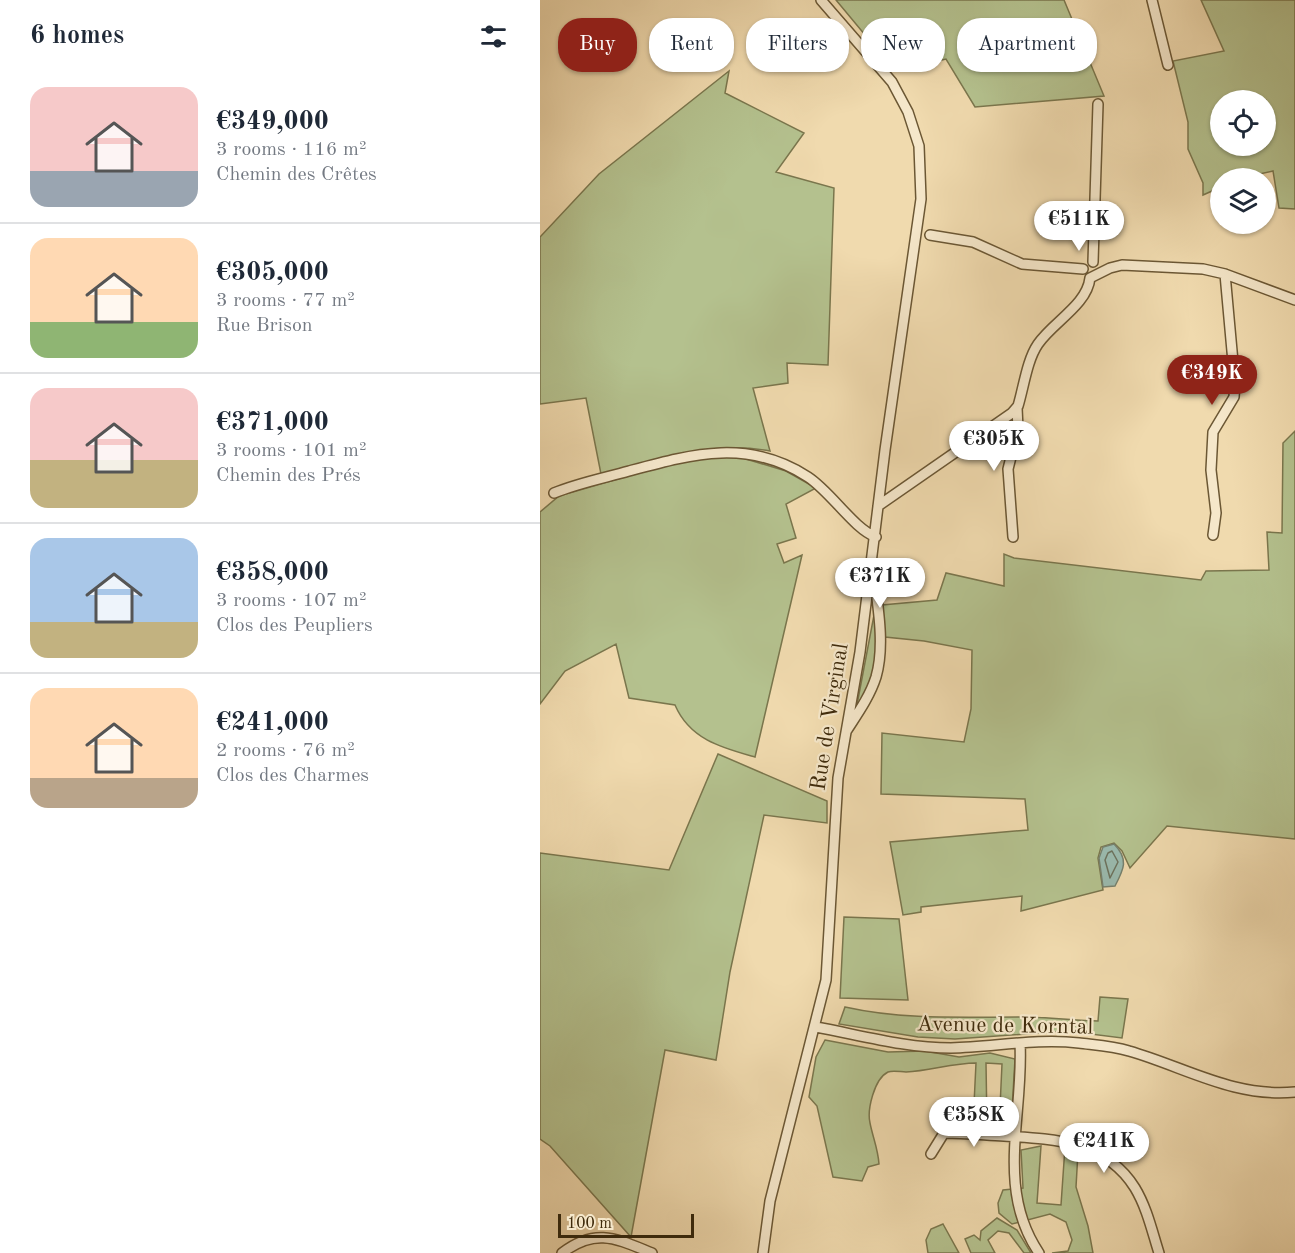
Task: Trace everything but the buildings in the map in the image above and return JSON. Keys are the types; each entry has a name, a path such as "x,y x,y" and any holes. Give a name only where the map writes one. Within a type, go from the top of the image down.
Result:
{"street":[{"name":"Rue de Virginal","path":"763,1253 770,1201 816,1027 829,952 838,778 860,652 876,537 878,506 917,233 922,174 919,146 910,116 892,82 821,0"},
{"path":"1152,0 1168,65"},
{"path":"1013,537 1008,470 1018,429 1017,408 1038,344 1087,290 1097,267 1093,262 1098,104"},
{"path":"930,236 973,242 1022,264 1083,269"},
{"path":"1083,269 1086,264 1093,262"},
{"path":"1083,269 1085,275 1094,276 1122,265 1203,269 1225,274 1295,300"},
{"path":"1213,535 1216,513 1212,470 1213,432 1234,397 1235,384 1225,274"},
{"path":"878,506 1017,408"},
{"path":"554,493 669,460 736,451 776,461 807,476 836,500 867,532 876,537"},
{"path":"844,735 863,705 876,675 880,652 872,564"},
{"name":"Avenue de Korntal","path":"816,1027 914,1045 950,1048 1020,1043 1078,1043 1126,1050 1221,1085 1249,1092 1295,1092"},
{"path":"1020,1043 1014,1137 1016,1196 1028,1233 1039,1253"},
{"path":"931,1154 944,1133 1076,1143 1099,1153 1117,1167 1135,1187 1144,1206 1159,1253"},
{"path":"562,1253 573,1244 590,1238 609,1236 652,1253"}],"green space":[{"path":"836,0 1064,0 1072,18 957,18 957,72 1094,72 1104,96 975,107 945,59 945,18 861,18 861,30"},
{"path":"1201,0 1295,0 1295,209 1279,208 1276,168 1210,168 1210,192 1203,195 1203,183 1188,149 1188,122 1173,61 1224,51"},
{"path":"728,72 725,93 804,133 776,172 834,188 828,365 787,363 788,383 753,388 770,451 748,448 706,450 684,453 601,474 586,398 540,404 540,237 599,174"},
{"path":"1295,431 1295,839 1167,826 1130,868 1122,851 1114,843 1101,847 1098,858 1103,890 1021,911 1022,896 921,907 921,912 903,915 890,842 1028,830 1025,799 881,794 882,733 964,742 971,709 972,650 924,641 885,637 882,605 937,600 946,573 1004,586 1004,554 1014,558 1201,580 1206,571 1269,570 1267,532 1282,533 1283,443"},
{"path":"736,456 786,471 816,488 786,504 796,538 777,544 784,563 802,555 755,757 720,746 698,734 681,717 675,705 629,698 616,644 565,671 540,704 540,512 559,496 666,465 710,457"},
{"path":"874,615 878,651 867,688 856,710"},
{"path":"718,754 827,801 827,823 764,815 730,972 716,1060 665,1050 631,1237 550,1146 540,1139 540,853 669,870"},
{"path":"844,917 899,919 908,1000 840,998"},
{"path":"1100,997 1128,999 1122,1038 1067,1031 955,1039 918,1037 839,1024 845,1007 910,1016 1029,1017 1098,1021"},
{"path":"825,1040 888,1052 925,1051 959,1057 990,1053 1015,1059 1011,1128 999,1129 1002,1064 986,1063 987,1126 973,1125 976,1063 906,1072 890,1071 883,1076 875,1088 869,1117 879,1164 868,1167 862,1181 833,1177 817,1106 809,1097 816,1057"},
{"path":"1041,1146 1037,1203 1061,1205 1065,1147 1078,1152 1076,1187 1088,1226 1093,1253 1052,1253 1068,1251 1072,1240 1066,1222 1050,1214 1012,1224 999,1213 998,1203 1003,1190 1023,1188 1021,1150"},
{"path":"997,1218 1017,1230 1031,1253 1024,1253 1009,1233 998,1231 988,1240 995,1253 971,1253 965,1239 974,1235 980,1240 981,1231"},
{"path":"943,1224 959,1253 928,1253 926,1240 931,1229"}],"water":[{"path":"1114,844 1122,854 1123,869 1115,886 1103,887 1099,858 1103,847"}]}
